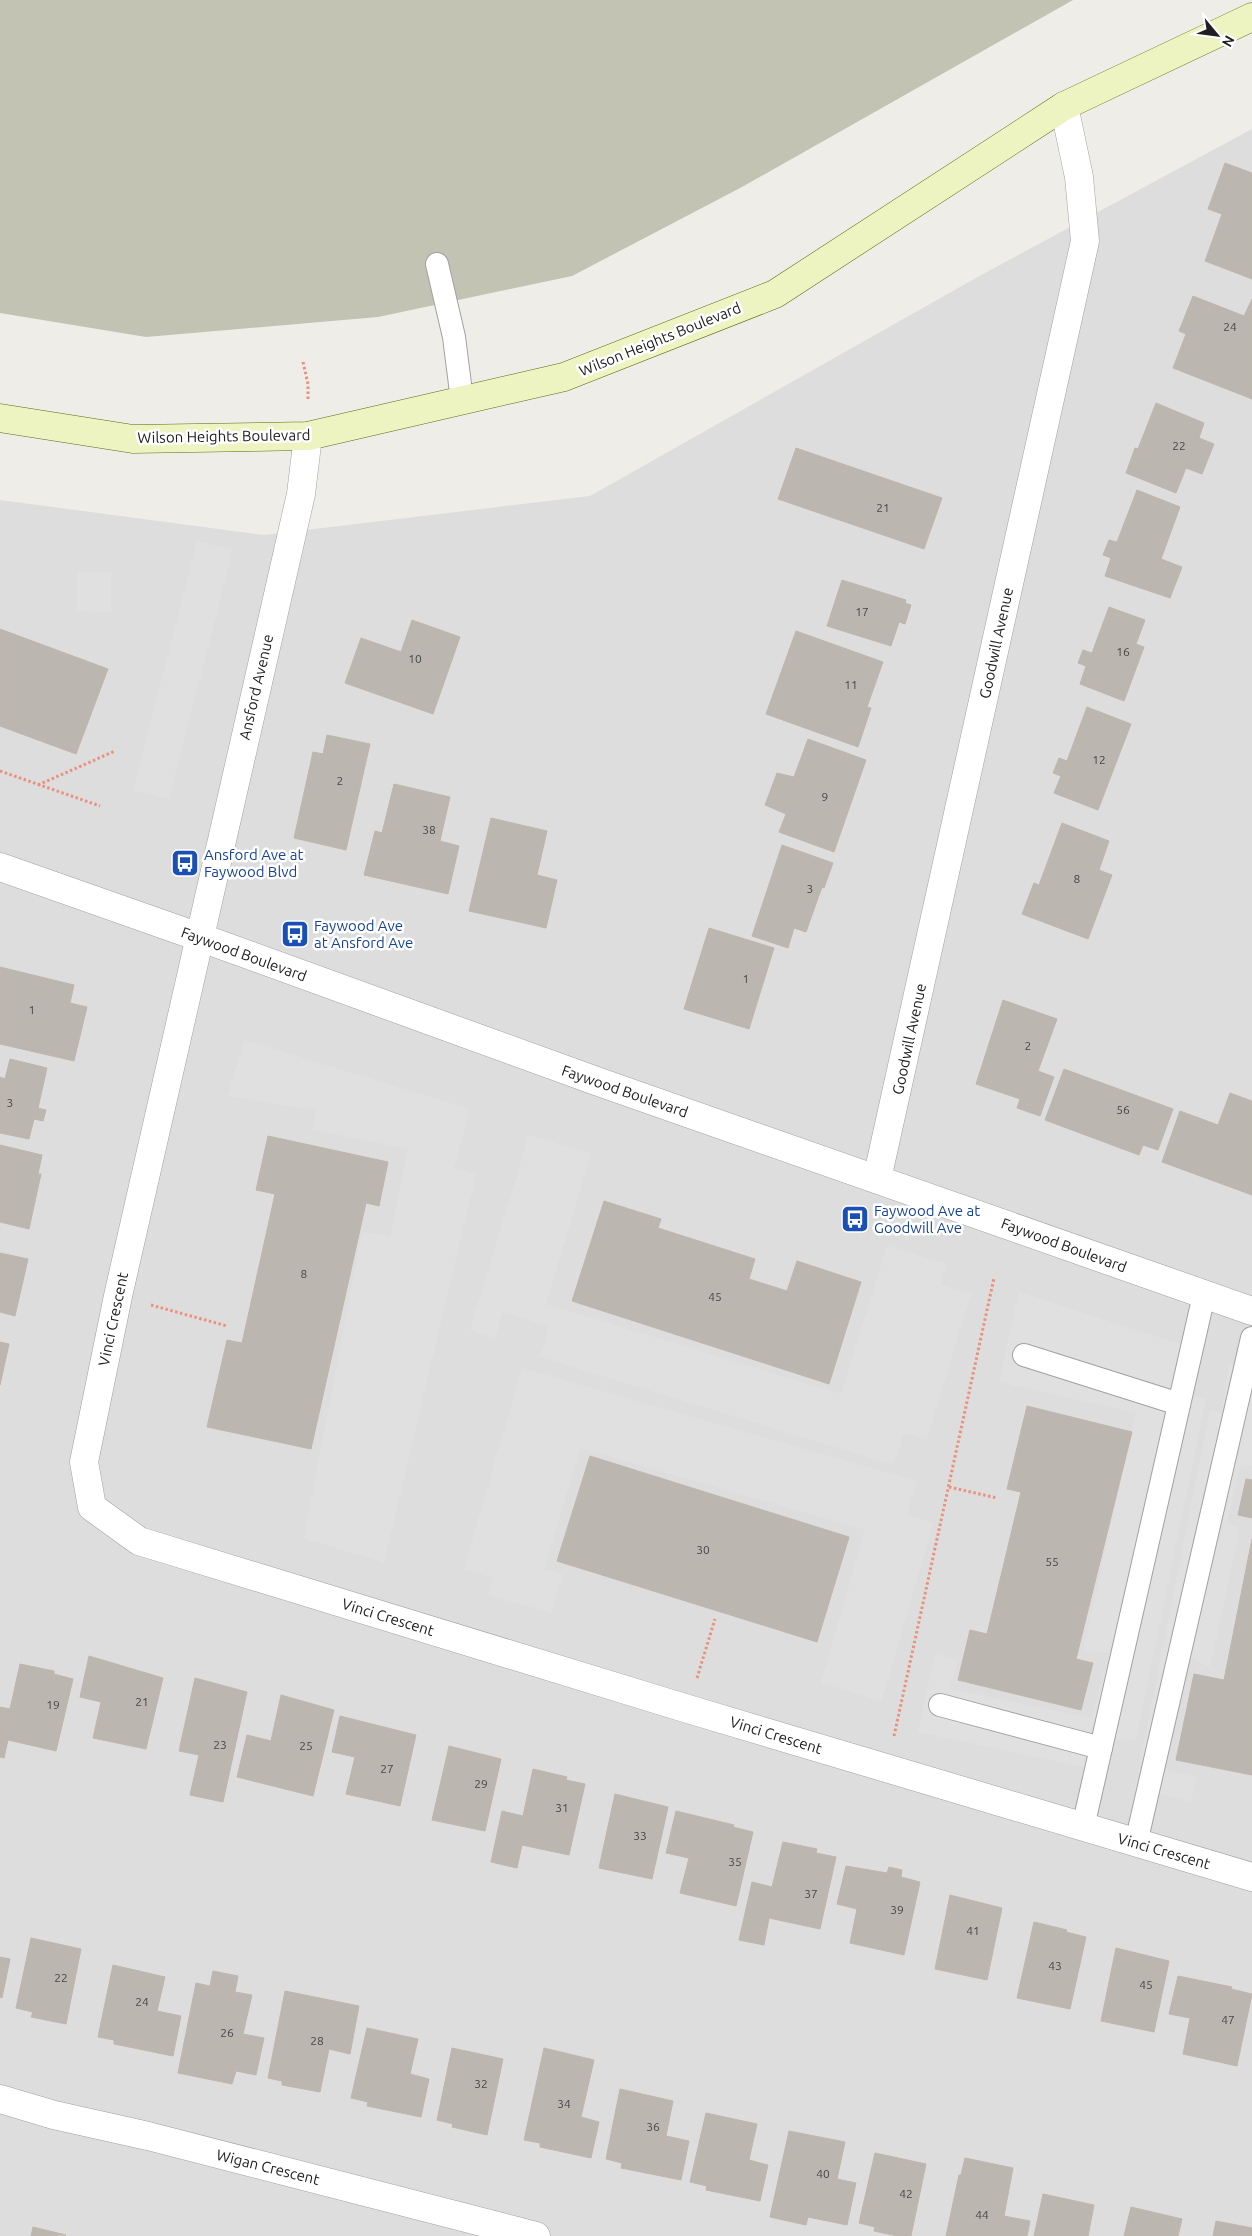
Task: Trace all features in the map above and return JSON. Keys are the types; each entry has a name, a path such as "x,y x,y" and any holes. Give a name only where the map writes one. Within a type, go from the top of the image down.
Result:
{"main road":[{"name":"Wilson Heights Boulevard","path":"0,418 133,439 308,436 564,377 775,294 1064,106 1252,17"}],"street":[{"name":"Goodwill Avenue","path":"878,1179 1085,241 1079,178 1064,106"},
{"name":"Ansford Avenue","path":"199,937 301,494 308,436"},
{"name":"Faywood Boulevard","path":"0,867 599,1082 1252,1311"},
{"name":"Vinci Crescent","path":"199,937 118,1296 84,1462 92,1507 139,1541 688,1709 1252,1877"},
{"name":"Wigan Crescent","path":"0,2099 54,2115 148,2136 536,2236"}],"lane":[{"path":"437,264 454,336 462,400"},
{"path":"1083,1827 1204,1294"},
{"path":"1136,1843 1242,1425 1252,1338"},
{"path":"1024,1355 1179,1404"},
{"path":"940,1705 1101,1748"}],"path":[{"path":"38,785 115,752"},
{"path":"0,771 100,806"},
{"path":"887,1769 994,1278"},
{"path":"118,1296 227,1326"},
{"path":"949,1487 997,1498"},
{"path":"688,1709 715,1619"}],"shaded area":[{"path":"0,0 1073,0 742,187 572,276 378,317 146,337 0,313"},
{"path":"1252,129 1252,2236 0,2236 0,500 264,535 590,496 983,274"},
{"path":"197,541 233,550 169,799 133,790"},
{"path":"77,572 111,572 111,612 77,611"},
{"path":"244,1040 470,1109 454,1168 476,1174 384,1563 304,1538 362,1232 390,1236 408,1149 313,1130 316,1110 228,1096"},
{"path":"529,1135 591,1154 546,1304 841,1394 887,1246 947,1264 941,1285 971,1294 927,1440 904,1433 894,1465 540,1357 549,1326 503,1312 495,1338 470,1330"},
{"path":"1019,1292 1204,1352 1193,1397 1206,1399 1136,1740 1112,1739 1107,1772 918,1732 935,1654 958,1660 950,1689 1091,1718 1110,1653 1083,1651 1136,1413 999,1382"},
{"path":"1229,1365 1252,1373 1252,1466 1241,1464 1227,1523 1240,1529 1210,1667 1187,1657 1165,1770 1197,1777 1191,1802 1135,1788 1210,1410 1222,1413"},
{"path":"522,1368 917,1481 907,1515 933,1523 882,1701 821,1683 865,1530 580,1448 544,1569 562,1574 552,1613 488,1595 493,1578 464,1569"}],"building":[{"path":"1225,163 1252,173 1252,279 1205,261 1222,214 1208,209"},
{"path":"1193,296 1244,316 1252,299 1252,399 1173,368 1186,334 1179,331"},
{"path":"1156,403 1204,423 1199,438 1214,444 1202,474 1186,468 1176,493 1126,473 1135,448 1138,449"},
{"path":"796,448 942,498 924,549 778,499"},
{"path":"1137,490 1180,507 1161,559 1182,567 1170,598 1105,576 1111,558 1103,555 1109,540 1117,542"},
{"path":"842,580 906,600 905,603 911,605 905,624 899,622 891,646 827,626"},
{"path":"1109,607 1145,620 1136,644 1144,647 1124,701 1080,684 1086,666 1078,663 1083,650 1092,653"},
{"path":"412,620 460,637 433,714 345,683 361,638 401,652"},
{"path":"0,629 108,669 76,754 0,726"},
{"path":"796,631 883,662 867,707 871,708 858,747 766,714"},
{"path":"1087,707 1131,724 1098,810 1054,793 1061,776 1053,773 1059,758 1067,761"},
{"path":"327,735 370,744 346,850 294,838 313,752 323,754"},
{"path":"808,739 866,760 834,852 779,832 786,814 765,805 777,773 794,777"},
{"path":"394,784 450,797 440,841 459,846 448,894 364,875 375,831 382,833"},
{"path":"491,818 547,831 537,875 557,880 546,928 469,911"},
{"path":"1062,823 1109,841 1099,870 1112,875 1088,939 1022,914 1034,883 1039,885"},
{"path":"782,845 833,863 806,932 794,928 788,948 752,936"},
{"path":"709,928 774,948 749,1029 684,1009"},
{"path":"0,967 74,985 70,1003 87,1007 74,1061 0,1044"},
{"path":"1003,1000 1057,1019 1038,1071 1054,1077 1040,1116 1017,1108 1020,1099 976,1084"},
{"path":"10,1059 47,1068 38,1108 46,1110 43,1121 34,1119 29,1139 0,1133 0,1077 5,1079"},
{"path":"1064,1069 1173,1109 1158,1150 1143,1145 1139,1155 1045,1120"},
{"path":"1230,1093 1252,1101 1252,1195 1162,1162 1180,1111 1218,1125"},
{"path":"268,1136 388,1162 379,1206 366,1203 311,1449 207,1427 227,1340 242,1343 275,1194 256,1190"},
{"path":"0,1145 42,1155 38,1174 41,1174 29,1229 0,1222"},
{"path":"604,1201 661,1219 658,1228 755,1259 749,1279 787,1291 797,1261 861,1282 829,1384 572,1301"},
{"path":"0,1253 28,1259 15,1316 0,1312"},
{"path":"0,1342 9,1344 0,1385"},
{"path":"1027,1406 1132,1432 1076,1659 1093,1663 1081,1710 958,1680 970,1630 987,1634 1021,1492 1007,1489"},
{"path":"590,1456 849,1537 817,1642 557,1561"},
{"path":"1246,1479 1252,1480 1252,1518 1238,1515"},
{"path":"1252,1539 1252,1775 1176,1760 1194,1674 1224,1680"},
{"path":"89,1656 163,1678 146,1749 93,1738 101,1702 80,1697"},
{"path":"20,1664 54,1671 54,1674 73,1679 56,1751 8,1740 4,1758 0,1757 0,1707 10,1709"},
{"path":"195,1678 247,1692 223,1802 190,1795 199,1755 179,1751"},
{"path":"281,1695 334,1710 313,1796 237,1777 247,1735 271,1741"},
{"path":"340,1716 416,1735 400,1806 346,1794 355,1757 332,1752"},
{"path":"449,1746 501,1759 485,1831 432,1820"},
{"path":"533,1769 567,1777 566,1780 585,1784 569,1855 522,1845 517,1868 491,1862 502,1811 523,1816"},
{"path":"615,1794 668,1807 652,1879 599,1868"},
{"path":"676,1811 734,1825 733,1827 753,1832 736,1906 680,1893 689,1858 666,1853"},
{"path":"783,1842 817,1849 816,1853 836,1857 820,1929 769,1918 764,1945 739,1940 752,1882 772,1887"},
{"path":"846,1866 887,1873 889,1867 902,1870 901,1877 920,1882 904,1955 850,1943 857,1909 837,1904"},
{"path":"950,1895 1002,1908 987,1980 935,1969"},
{"path":"1034,1922 1086,1937 1070,2009 1017,1998"},
{"path":"31,1938 81,1949 66,2024 31,2017 33,2012 16,2008"},
{"path":"1116,1948 1169,1961 1154,2032 1101,2021"},
{"path":"0,1957 10,1959 2,1998 0,1997"},
{"path":"113,1965 165,1977 157,2011 181,2016 173,2056 114,2044 114,2040 98,2037"},
{"path":"213,1971 238,1976 235,1992 252,1995 243,2034 264,2038 256,2075 236,2071 232,2084 178,2073 196,1983 210,1986"},
{"path":"1178,1976 1232,1987 1231,1989 1252,1994 1237,2066 1183,2054 1190,2018 1169,2014"},
{"path":"285,1991 359,2006 350,2054 329,2049 320,2092 282,2085 282,2081 268,2078"},
{"path":"367,2028 418,2039 410,2074 429,2079 421,2117 367,2106 368,2102 351,2098"},
{"path":"452,2048 503,2059 487,2135 452,2127 453,2124 437,2120"},
{"path":"544,2048 594,2060 581,2117 599,2122 591,2158 540,2147 540,2143 524,2140"},
{"path":"620,2089 673,2101 666,2136 689,2141 681,2180 621,2168 622,2163 606,2159"},
{"path":"706,2113 757,2124 749,2160 768,2165 760,2201 706,2190 707,2186 690,2182"},
{"path":"789,2131 845,2142 837,2179 856,2183 847,2225 808,2217 806,2225 770,2217"},
{"path":"875,2153 926,2164 911,2236 897,2236 874,2231 875,2227 859,2223"},
{"path":"965,2158 1013,2168 1004,2216 1030,2221 1027,2236 946,2236 959,2175 961,2175"},
{"path":"1043,2194 1094,2205 1088,2236 1034,2236"},
{"path":"1131,2207 1182,2219 1178,2236 1124,2236"},
{"path":"1216,2221 1252,2228 1252,2236 1213,2236"},
{"path":"33,2227 66,2235 31,2236"}],"place":[{"name":"Ansford Ave at Faywood Blvd","path":"185,863"},
{"name":"Faywood Ave at Ansford Ave","path":"295,934"},
{"name":"Faywood Ave at Goodwill Ave","path":"855,1219"}]}
